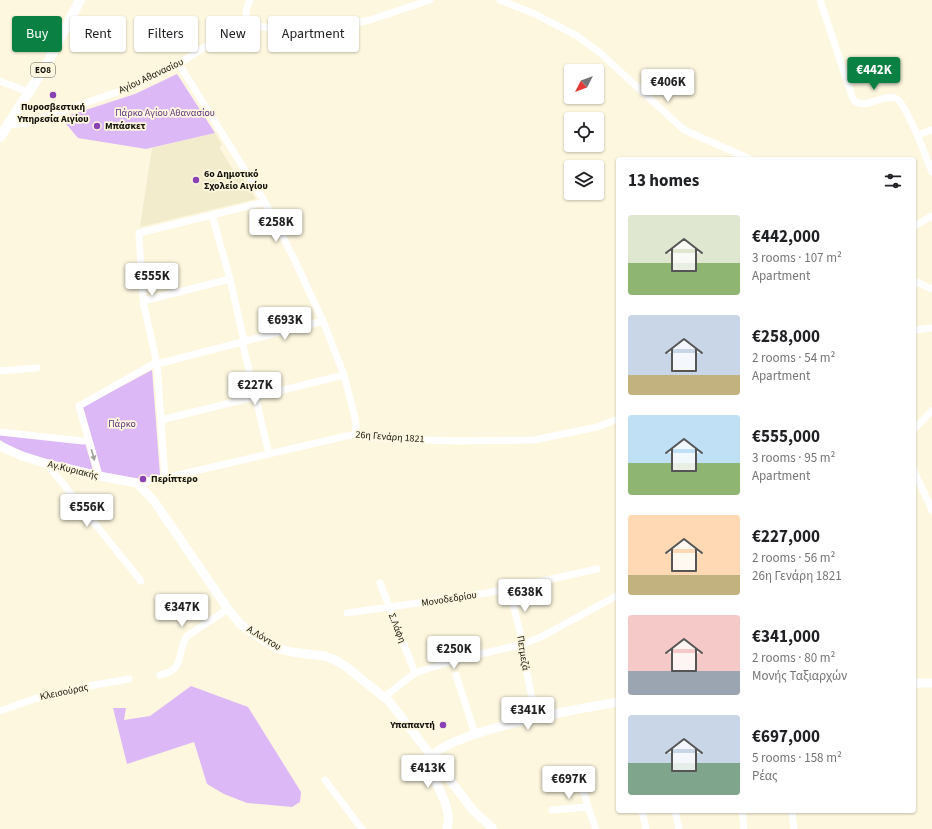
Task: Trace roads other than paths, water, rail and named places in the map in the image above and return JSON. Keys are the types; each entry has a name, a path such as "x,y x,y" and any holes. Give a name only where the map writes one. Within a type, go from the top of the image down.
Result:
{"main road":[{"name":"ΕΟ8","path":"0,137 48,62 80,0"},
{"name":"Αγ.Κυριακής","path":"0,446 22,456 47,464 137,483"},
{"name":"Α.Λόντου","path":"137,483 154,501 228,610 240,624 276,648 333,658 384,697 396,708 431,757 473,810 493,829"},
{"path":"916,683 932,683"},
{"path":"447,829 448,812 444,799 430,768 431,757 439,749 475,734 571,710 616,702"}],"street":[{"path":"245,16 246,7 250,0"},
{"name":"Αγίου Αθανασίου","path":"260,26 292,35 300,35 370,20 430,0"},
{"path":"500,0 535,14 577,36 598,52 684,130 745,157"},
{"path":"820,0 855,102 861,104 891,97 897,98 901,103 932,172"},
{"name":"Αγίου Αθανασίου","path":"8,125 27,123 132,87 179,64 206,47"},
{"path":"179,64 266,202 295,261 323,322 344,375 355,418 355,434"},
{"path":"0,81 28,92"},
{"path":"916,135 932,130"},
{"path":"165,478 157,363 143,301 139,233 266,202"},
{"path":"212,215 230,279 269,454"},
{"path":"916,225 932,216"},
{"path":"143,301 230,279"},
{"path":"916,282 932,289"},
{"path":"99,476 78,406 157,363 323,322"},
{"path":"916,330 932,328"},
{"path":"0,371 37,368"},
{"path":"161,420 344,375"},
{"path":"916,427 932,411"},
{"name":"26η Γενάρη 1821","path":"137,483 165,478 355,434 366,437 407,439 480,441 534,440 598,427 616,420"},
{"path":"0,432 83,441"},
{"path":"47,464 142,581"},
{"path":"916,475 932,510"},
{"name":"Μονοδεδρίου","path":"347,614 487,593 596,569"},
{"name":"Σ.Λάφη","path":"380,583 415,673"},
{"name":"Πετμεζά","path":"509,588 523,644 524,659 536,718"},
{"path":"384,697 415,673 452,661 523,644 541,637 616,596"},
{"path":"160,675 168,673 176,668 184,641 187,636 228,610"},
{"path":"456,675 475,734"},
{"name":"Κλεισούρας","path":"0,711 34,699 94,685 129,679"},
{"path":"579,775 596,829"},
{"path":"325,780 362,829"},
{"path":"552,810 588,807"},
{"path":"642,813 646,829"},
{"path":"676,813 679,829"},
{"path":"742,813 744,829"},
{"path":"792,813 794,829"}],"place":[{"name":"Πυροσβεστική Υπηρεσία Αιγίου","path":"53,95"},
{"name":"Μπάσκετ","path":"97,126"},
{"name":"6ο Δημοτικό Σχολείο Αιγίου","path":"196,180"},
{"name":"Περίπτερο","path":"143,479"},
{"name":"Υπαπαντή","path":"443,725"}],"park label":[{"name":"Πάρκο Αγίου Αθανασίου","path":"165,113"},
{"name":"Πάρκο","path":"122,424"}]}
